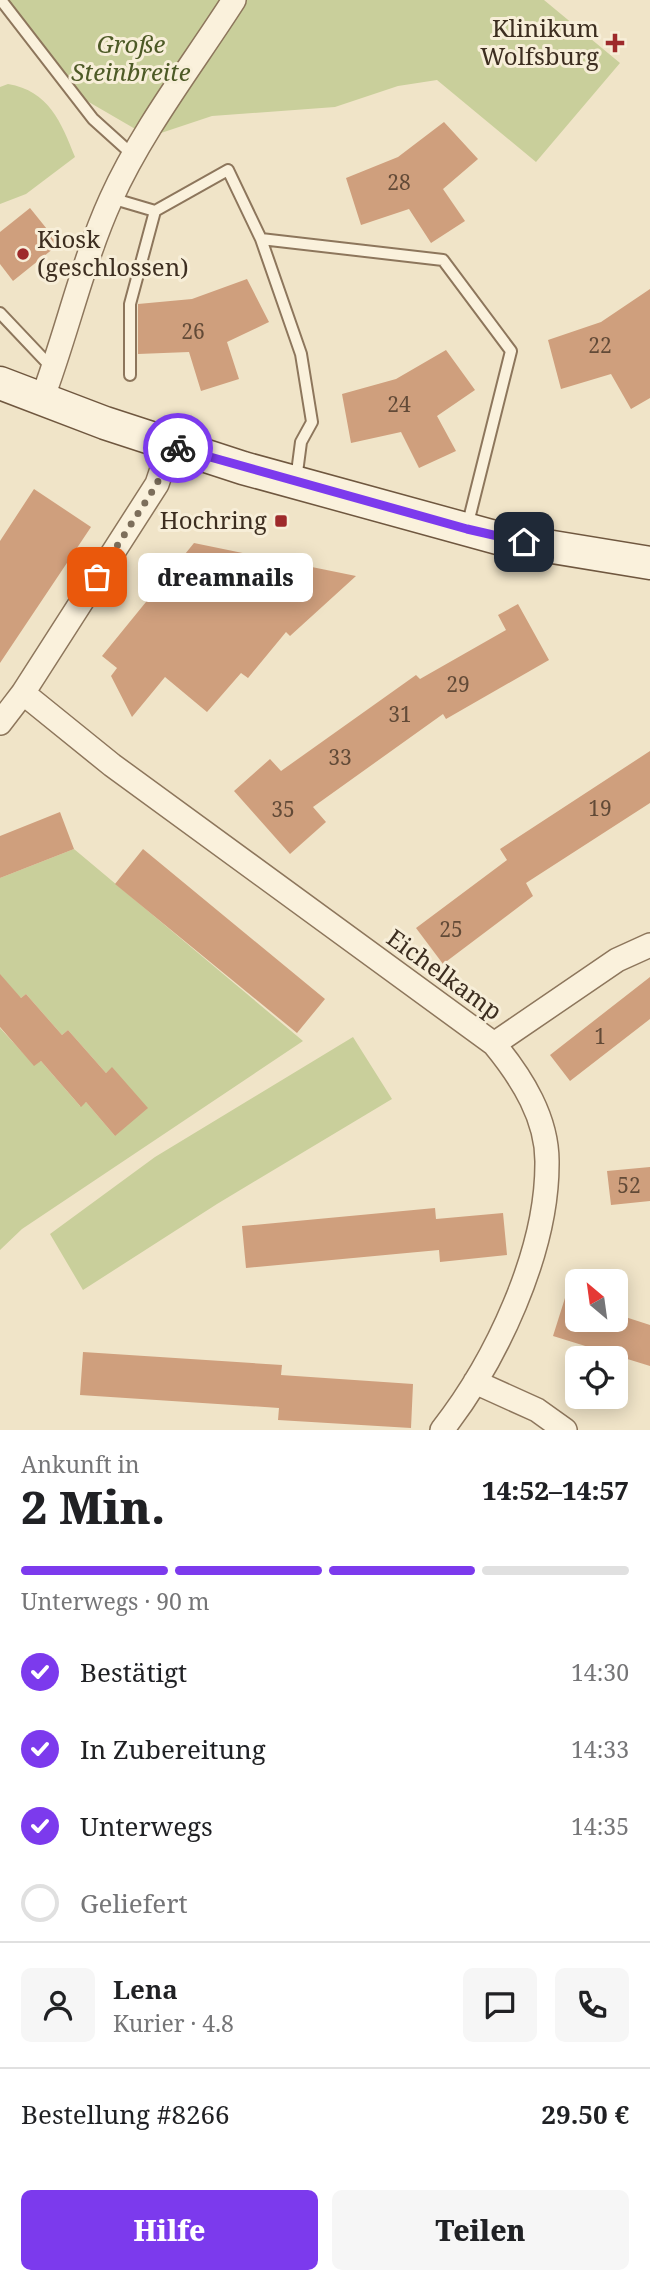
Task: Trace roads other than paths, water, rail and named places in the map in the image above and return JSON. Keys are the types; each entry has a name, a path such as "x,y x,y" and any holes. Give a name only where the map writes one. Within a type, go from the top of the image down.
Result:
{"street":[{"path":"41,399 53,369 81,276 111,198 134,156 234,0"},
{"path":"0,383 170,446 498,538 650,563"},
{"path":"0,723 23,693 157,484 170,446"},
{"name":"Eichelkamp","path":"23,693 112,765 494,1044 520,1076 538,1116 547,1163 539,1226 524,1278 475,1382 442,1430"},
{"path":"494,1044 617,960 650,945"},
{"path":"475,1382 537,1410 565,1430"}],"lane":[{"path":"1,0 93,119 134,156"},
{"path":"130,375 130,304 155,211 228,170 261,239 300,354 312,422 301,442 296,482"},
{"path":"111,198 155,211"},
{"path":"261,239 443,260 511,351 467,529"},
{"path":"0,313 53,369"}],"place":[{"name":"Klinikum Wolfsburg","path":"615,43"},
{"name":"Kiosk (geschlossen)","path":"23,254"},
{"name":"Hochring","path":"281,521"},
{"name":"dreamnails","path":"97,577"}],"park label":[{"name":"Große Steinbreite","path":"131,59"}]}
